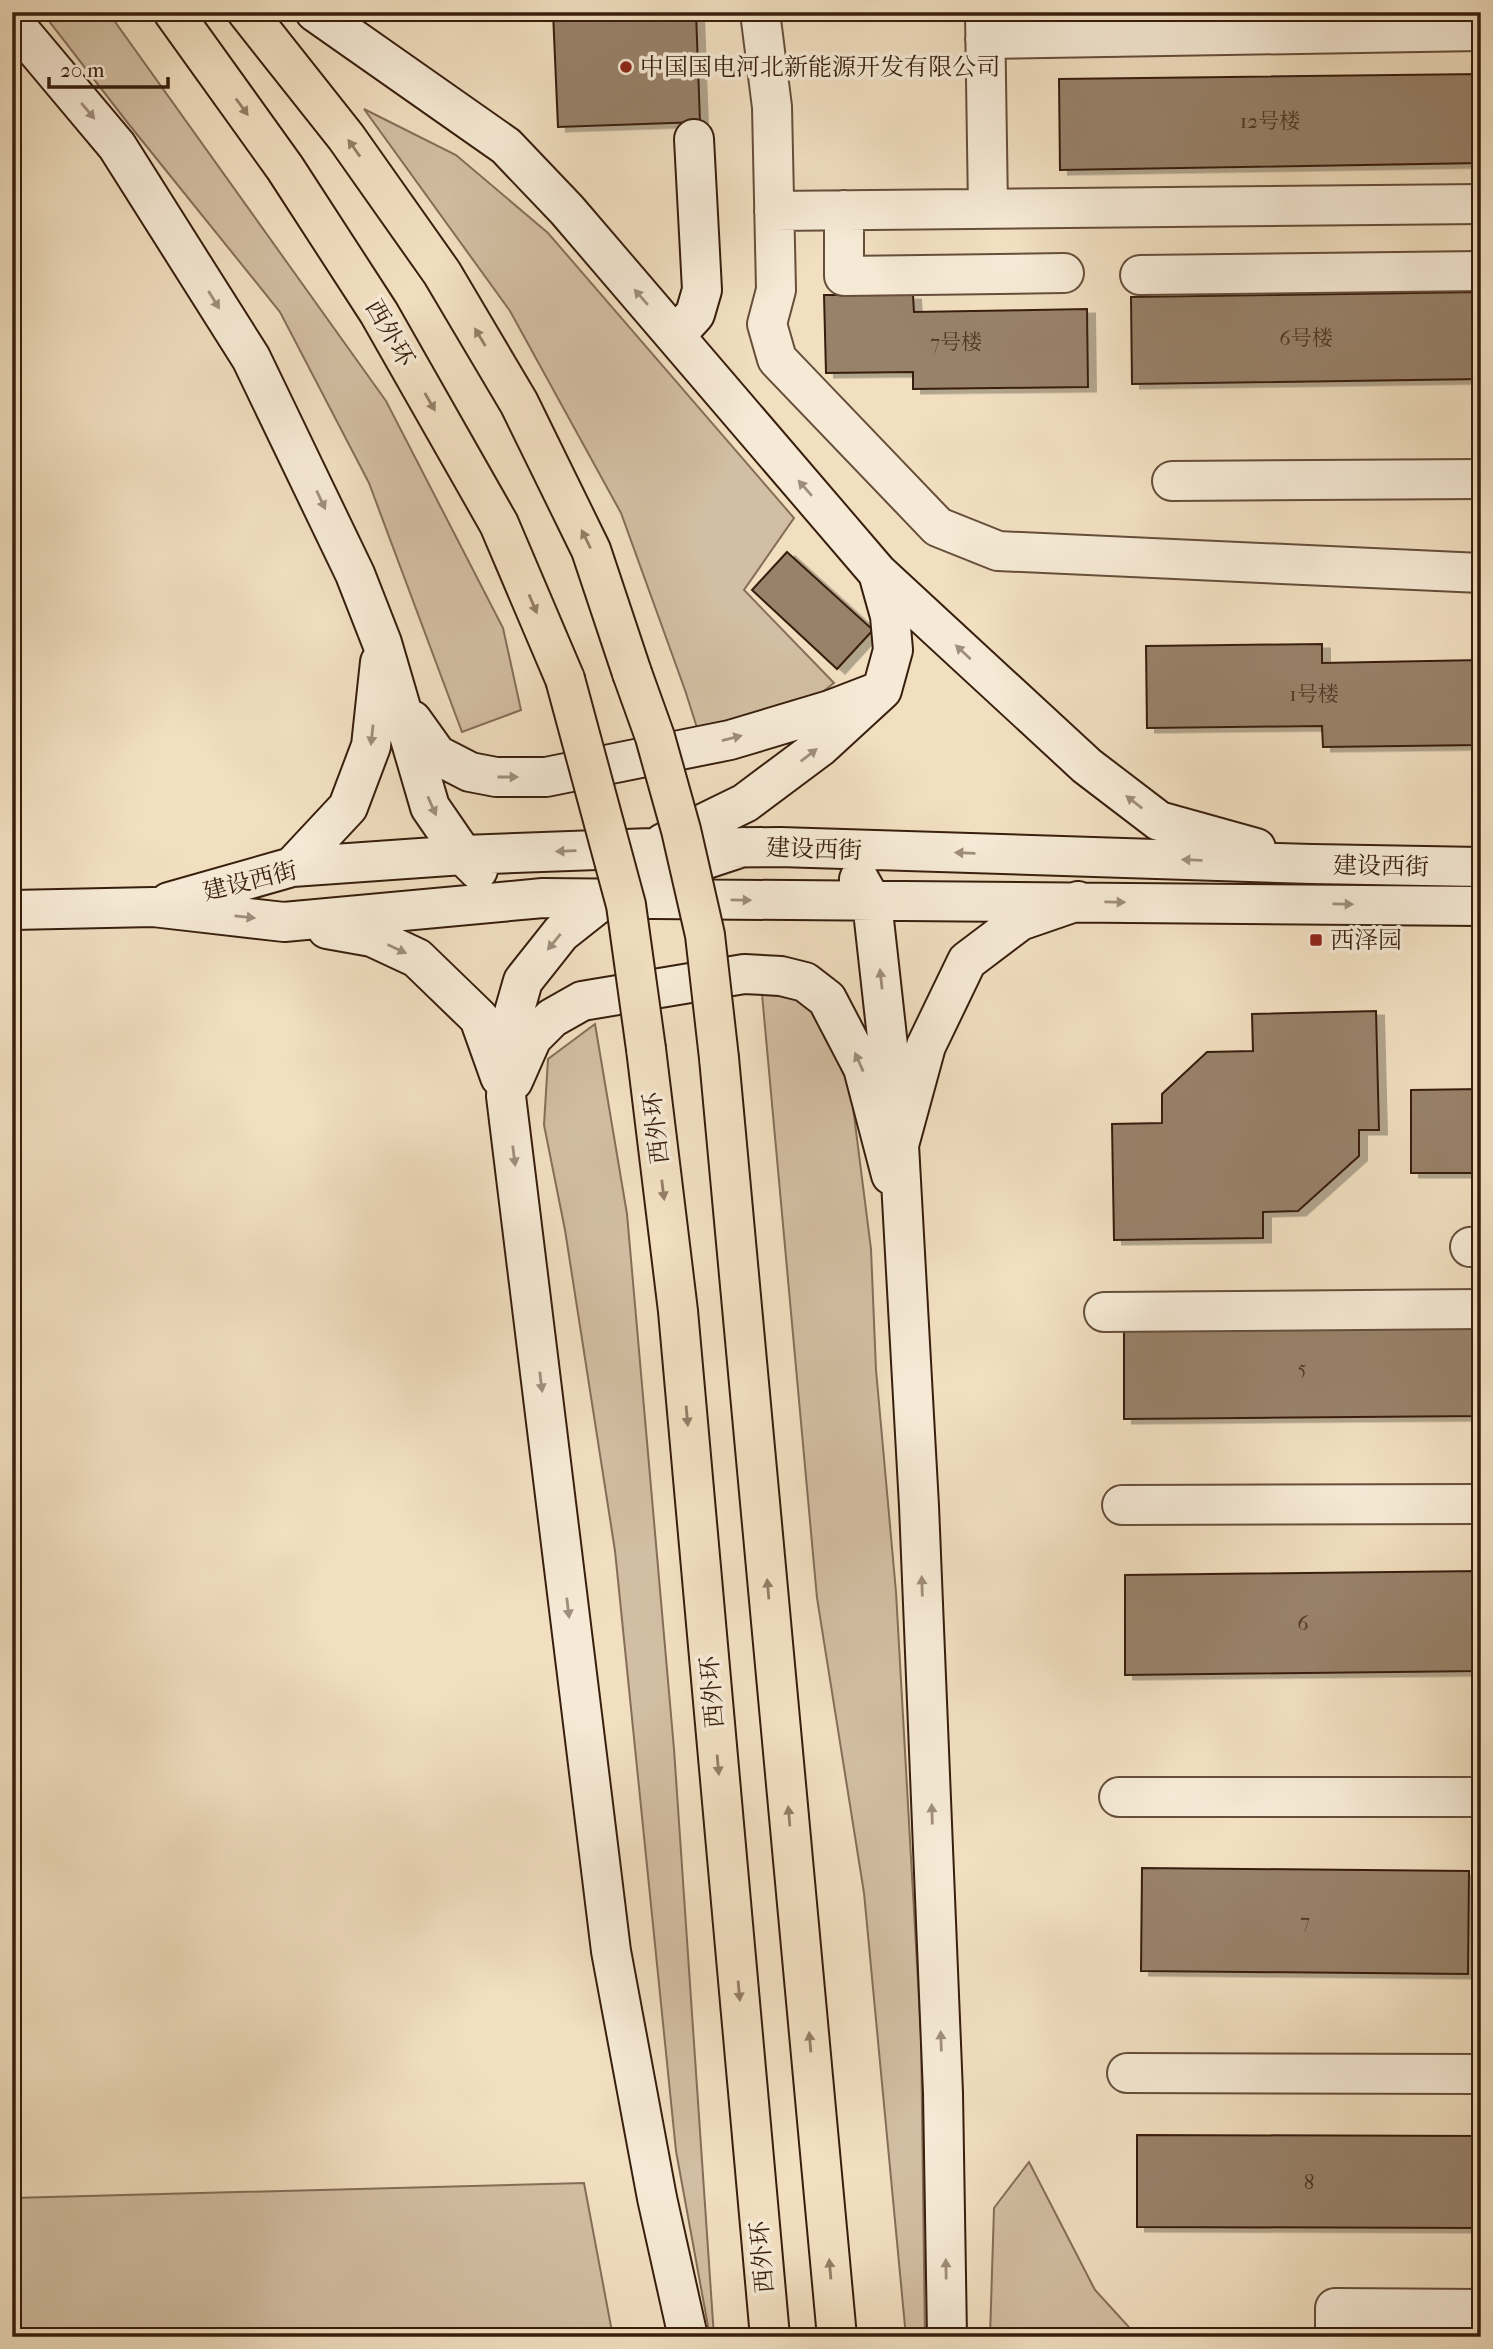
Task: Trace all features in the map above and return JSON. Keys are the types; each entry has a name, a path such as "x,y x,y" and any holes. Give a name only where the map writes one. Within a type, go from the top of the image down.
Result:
{"highway":[{"name":"西外环","path":"173,12 285,168 379,313 499,524 565,678 626,905 678,1311 769,2337"},
{"path":"247,12 346,137 434,261 519,403 591,550 655,737 681,830 702,922 719,1058 837,2337"}],"main road":[{"path":"315,12 506,146 567,210 878,573 1087,766 1158,821 1312,864"},
{"path":"760,12 772,107 776,290 767,324 777,359 938,527 998,551 1481,573"},
{"path":"12,21 117,146 251,358 355,573 382,643 430,807 463,855 491,881 552,898 744,803 820,747 882,690 893,650 890,616 878,573"},
{"path":"988,209 985,25 1481,31"},
{"path":"675,336 695,314 702,290 694,139"},
{"path":"774,211 1481,204"},
{"path":"844,210 844,276 1064,273"},
{"path":"1140,275 1481,271"},
{"path":"1172,481 1481,479"},
{"path":"292,867 348,807 371,746 382,643"},
{"path":"399,701 436,754 470,772 496,776 547,777 730,740 830,710 882,690"},
{"path":"679,2337 657,2198 611,1951 506,1096 509,1030 523,981 561,933 604,899 661,874 762,847 858,878 872,902 899,1145 919,1506 942,2065 947,2337"},
{"name":"建设西街","path":"153,907 292,867 463,855 652,848 762,847 1481,867"},
{"name":"建设西街","path":"12,910 153,907 284,922 552,898 1481,906"},
{"path":"899,1145 926,1046 967,961 1020,921 1078,901"},
{"path":"284,922 372,937 417,958 479,1018 506,1096"},
{"path":"506,1096 532,1038 552,1018 582,1001 744,974 780,976 805,982 827,999 863,1068 903,1222"},
{"path":"1104,1312 1481,1309"},
{"path":"1122,1505 1481,1504"},
{"path":"1119,1797 1481,1797"},
{"path":"1127,2073 1481,2074"},
{"path":"657,2198 688,2337"},
{"path":"1335,2337 1335,2308 1481,2309"}],"shaded area":[{"path":"42,12 108,12 386,401 503,628 521,710 462,732 369,483 280,312"},
{"path":"364,109 456,155 548,233 794,518 744,590 834,683 802,708 699,734 621,513 510,311"},
{"path":"762,994 791,997 824,1016 848,1068 871,1249 876,1370 896,1592 921,2035 925,2337 906,2337 864,1893 817,1598"},
{"path":"595,1024 627,1214 674,1749 714,2337 710,2337 676,2151 615,1551 565,1230 544,1125 548,1059"},
{"path":"1029,2162 1095,2290 1138,2337 990,2337 994,2208"},
{"path":"584,2183 613,2337 12,2337 12,2198"}],"building":[{"name":"中国国电河北新能源开发有限公司","path":"553,12 696,12 700,122 558,127"},
{"path":"1481,74 1481,163 1060,170 1059,79"},
{"path":"1481,292 1481,379 1132,384 1131,297"},
{"path":"824,295 913,295 914,312 1087,309 1088,387 913,389 913,372 826,373"},
{"path":"787,552 873,630 837,669 752,590"},
{"path":"1322,644 1322,663 1481,660 1481,745 1323,747 1322,726 1147,728 1146,646"},
{"path":"1376,1011 1379,1130 1359,1130 1359,1156 1298,1211 1263,1212 1263,1238 1114,1240 1112,1124 1162,1123 1162,1094 1207,1052 1253,1051 1252,1014"},
{"path":"1481,1089 1481,1173 1411,1173 1411,1090"},
{"path":"1481,1318 1481,1416 1124,1419 1124,1321"},
{"path":"1481,1571 1481,1671 1125,1675 1125,1575"},
{"path":"1142,1868 1469,1871 1468,1974 1141,1971"},
{"path":"1137,2135 1481,2136 1481,2228 1137,2227"}],"place":[{"name":"中国国电河北新能源开发有限公司","path":"626,67"},
{"name":"西泽园","path":"1316,940"}]}
